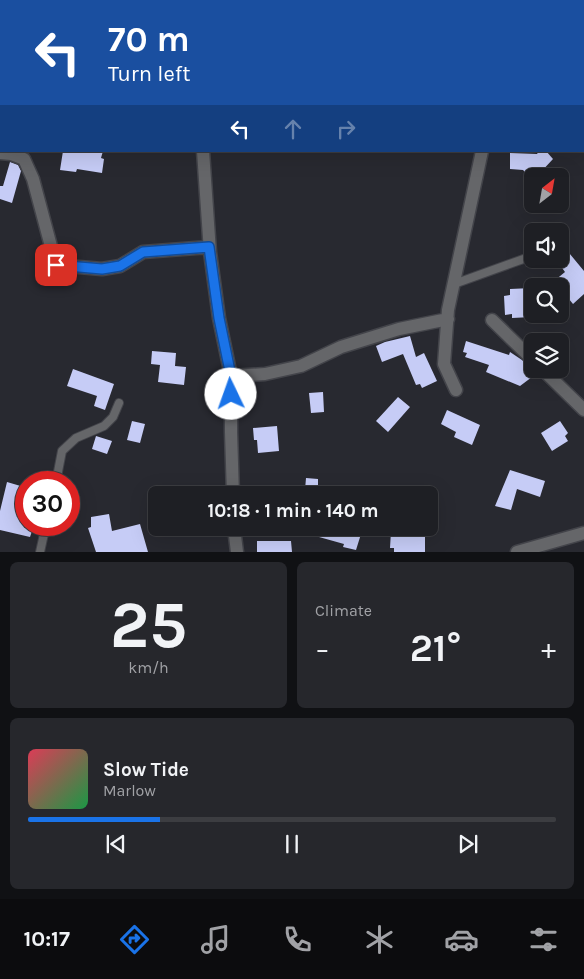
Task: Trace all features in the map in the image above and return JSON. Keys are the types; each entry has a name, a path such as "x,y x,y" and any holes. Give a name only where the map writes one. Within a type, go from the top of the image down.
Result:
{"street":[{"path":"0,152 24,159 33,179 56,265 102,269 120,266 143,252 209,247"},
{"path":"203,152 209,247 219,318 231,376 230,432 233,486"},
{"path":"456,390 444,364 448,319 482,152"},
{"path":"231,376 266,374 301,366 341,347 399,329 448,319"},
{"path":"492,320 524,351"},
{"path":"551,378 584,410"},
{"path":"517,552 584,533"},
{"path":"235,536 237,552"}],"lane":[{"path":"454,284 524,259"},
{"path":"58,471 62,451 76,438 104,426 113,417 118,403"},
{"path":"40,552 44,536"}],"building":[{"path":"63,152 103,152 101,158 104,159 102,173 77,169 76,172 60,170"},
{"path":"538,152 547,152 553,159 545,168 524,168 524,171 510,169 510,153 537,154"},
{"path":"10,162 18,165 21,171 12,203 0,199 0,186 3,186"},
{"path":"569,253 584,271 584,294 573,304 569,299 569,278 558,278 565,272 562,268 569,268"},
{"path":"524,288 524,317 512,318 512,314 505,315 504,296 510,295 510,289"},
{"path":"410,336 416,357 424,353 437,381 422,388 420,384 416,385 403,354 382,362 376,346"},
{"path":"466,341 509,355 510,352 524,362 524,378 531,378 520,386 486,372 489,365 465,357 467,353 463,352"},
{"path":"152,351 176,353 175,366 186,367 184,385 158,382 160,365 151,364"},
{"path":"73,369 114,384 105,410 94,406 97,396 67,386"},
{"path":"323,392 324,412 311,413 309,393"},
{"path":"398,397 410,407 388,432 376,421"},
{"path":"447,410 480,425 472,445 454,437 456,432 441,424"},
{"path":"132,421 145,424 140,443 127,440"},
{"path":"560,421 568,433 565,436 568,441 552,451 541,433"},
{"path":"277,426 279,451 258,453 257,440 254,440 253,428"},
{"path":"96,436 112,441 107,454 92,449"},
{"path":"510,470 545,481 540,497 517,489 511,510 495,506"},
{"path":"306,478 318,479 318,486 305,486"},
{"path":"7,482 15,484 15,534 0,530 0,511"},
{"path":"109,514 112,531 140,524 148,552 96,552 88,528 91,527 91,517"},
{"path":"360,536 356,550 343,547 344,544 319,537"},
{"path":"391,536 425,536 425,552 394,552 394,548 390,548"},
{"path":"257,541 291,541 292,552 257,552"}],"route":[{"path":"56,265 102,269 120,266 143,252 209,247 219,318 231,376 231,394"}]}
